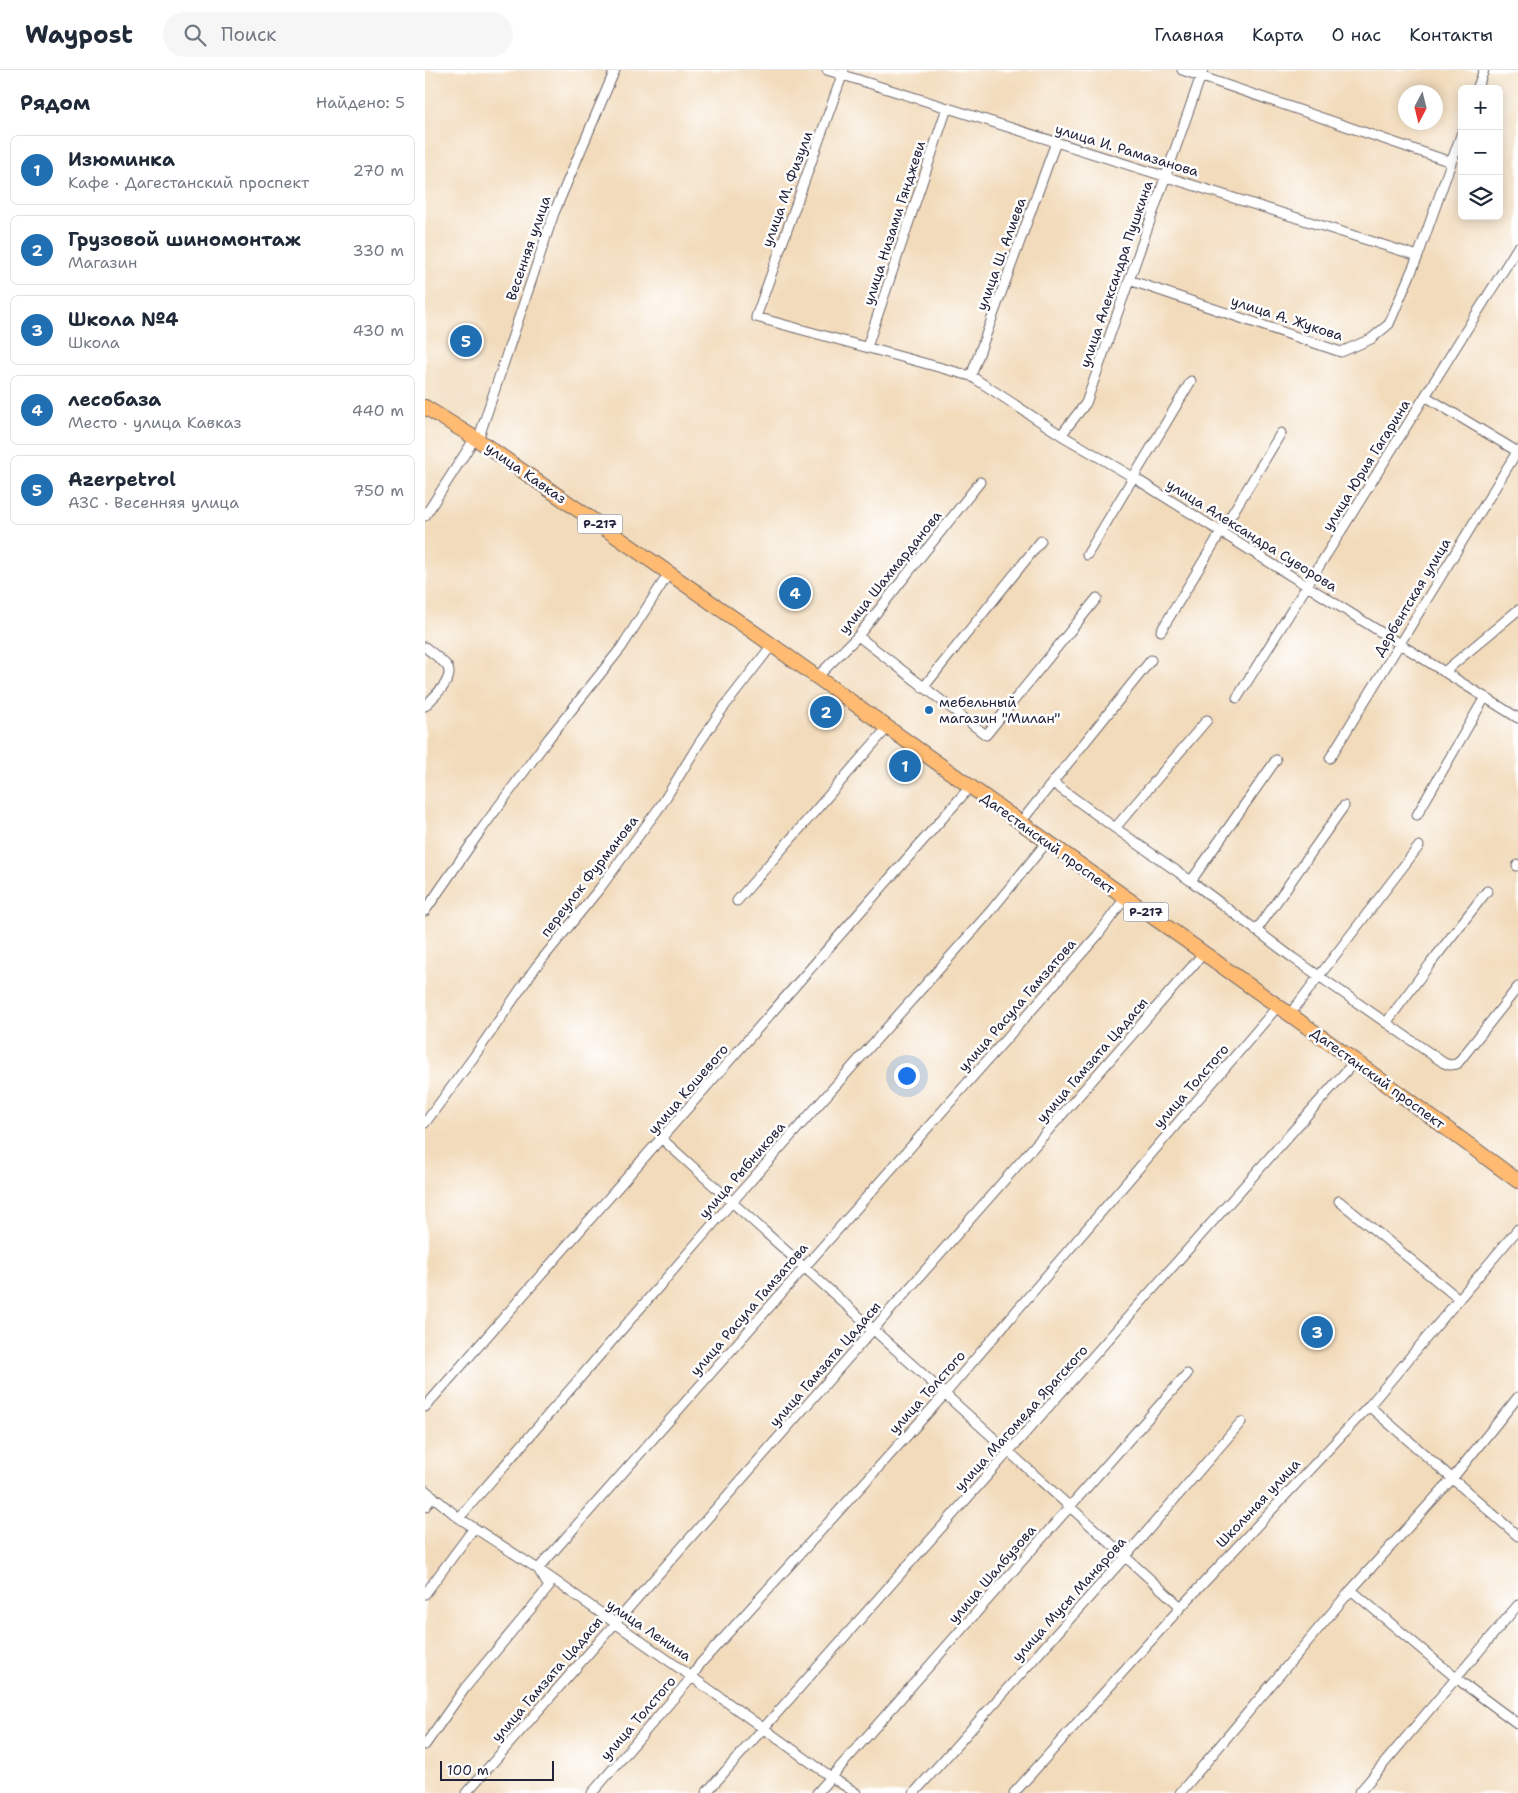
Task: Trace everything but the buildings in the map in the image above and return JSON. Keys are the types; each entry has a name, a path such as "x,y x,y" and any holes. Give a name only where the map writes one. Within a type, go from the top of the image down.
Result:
{"highway":[{"name":"улица Кавказ","path":"425,407 477,439 772,645"},
{"name":"Дагестанский проспект","path":"772,645 1355,1061 1518,1181"}],"street":[{"name":"Весенняя улица","path":"425,516 477,439 554,213 615,70"},
{"name":"улица И. Рамазанова","path":"827,70 843,72 947,108 1418,256"},
{"path":"1182,70 1201,73 1451,162"},
{"path":"1478,85 1484,70"},
{"name":"улица М. Физули","path":"756,317 843,72"},
{"name":"улица Александра Пушкина","path":"1061,435 1086,403 1201,73"},
{"name":"улица Низами Гянджеви","path":"867,347 947,108"},
{"name":"улица Ш. Алиева","path":"971,376 1056,142"},
{"name":"улица А. Жукова","path":"1129,280 1341,352 1371,339 1389,324 1418,256 1458,143"},
{"name":"улица Юрия Гагарина","path":"1237,698 1518,247"},
{"name":"улица Александра Суворова","path":"756,317 971,376 1061,435 1133,477 1518,718"},
{"path":"1087,555 1191,381"},
{"path":"1425,396 1518,451"},
{"path":"1161,632 1281,433"},
{"name":"Дербентская улица","path":"1330,758 1518,451"},
{"name":"улица Шахмарданова","path":"817,676 858,636 980,482"},
{"path":"923,688 1041,541"},
{"path":"425,911 481,830 549,738 621,648 669,573"},
{"path":"858,636 986,735 1097,598"},
{"path":"1444,672 1518,610"},
{"name":"переулок Фурманова","path":"425,1123 473,1058 535,968 599,888 662,804 721,710 772,645"},
{"path":"425,647 446,665 449,670 445,684 425,706"},
{"path":"1020,823 1151,660"},
{"path":"1417,815 1485,697"},
{"path":"1115,828 1207,720"},
{"path":"737,901 888,727"},
{"path":"1191,881 1276,760"},
{"path":"1053,783 1191,881 1317,976 1430,1054 1451,1066 1461,1060 1518,987"},
{"name":"улица Кошевого","path":"425,1407 970,787"},
{"path":"1256,931 1344,806"},
{"name":"улица Рыбникова","path":"459,1518 732,1202 983,921 1047,842"},
{"name":"улица Толстого","path":"592,1793 692,1677 700,1664 945,1394 1284,1010 1317,976 1419,846"},
{"path":"1386,1023 1487,891"},
{"name":"улица Расула Гамзатова","path":"538,1569 1097,936 1125,898"},
{"name":"улица Гамзата Цадасы","path":"466,1793 1204,953"},
{"name":"улица Магомеда Ярагского","path":"706,1793 1355,1061"},
{"path":"662,1139 1181,1607"},
{"path":"1339,1201 1459,1299"},
{"name":"Школьная улица","path":"1014,1793 1181,1607 1369,1406 1518,1229"},
{"name":"улица Шалбузова","path":"817,1793 1187,1374"},
{"path":"1184,1792 1351,1590 1452,1479 1518,1397"},
{"path":"1369,1406 1518,1536"},
{"name":"улица Мусы Манарова","path":"914,1793 1125,1557 1241,1422"},
{"path":"425,1507 429,1493"},
{"name":"улица Ленина","path":"429,1493 459,1518 538,1569 831,1777 857,1793"},
{"path":"425,1594 475,1528"},
{"path":"425,1745 465,1688 549,1587 538,1569"},
{"path":"1351,1590 1456,1678 1518,1724"},
{"path":"1359,1793 1518,1605"}],"place":[{"name":"Azerpetrol","path":"466,341"},
{"name":"лесобаза","path":"795,593"},
{"name":"мебельный магазин \"Милан\"","path":"929,710"},
{"name":"Грузовой шиномонтаж","path":"826,712"},
{"name":"Изюминка","path":"905,766"},
{"name":"Школа №4","path":"1317,1332"}]}
